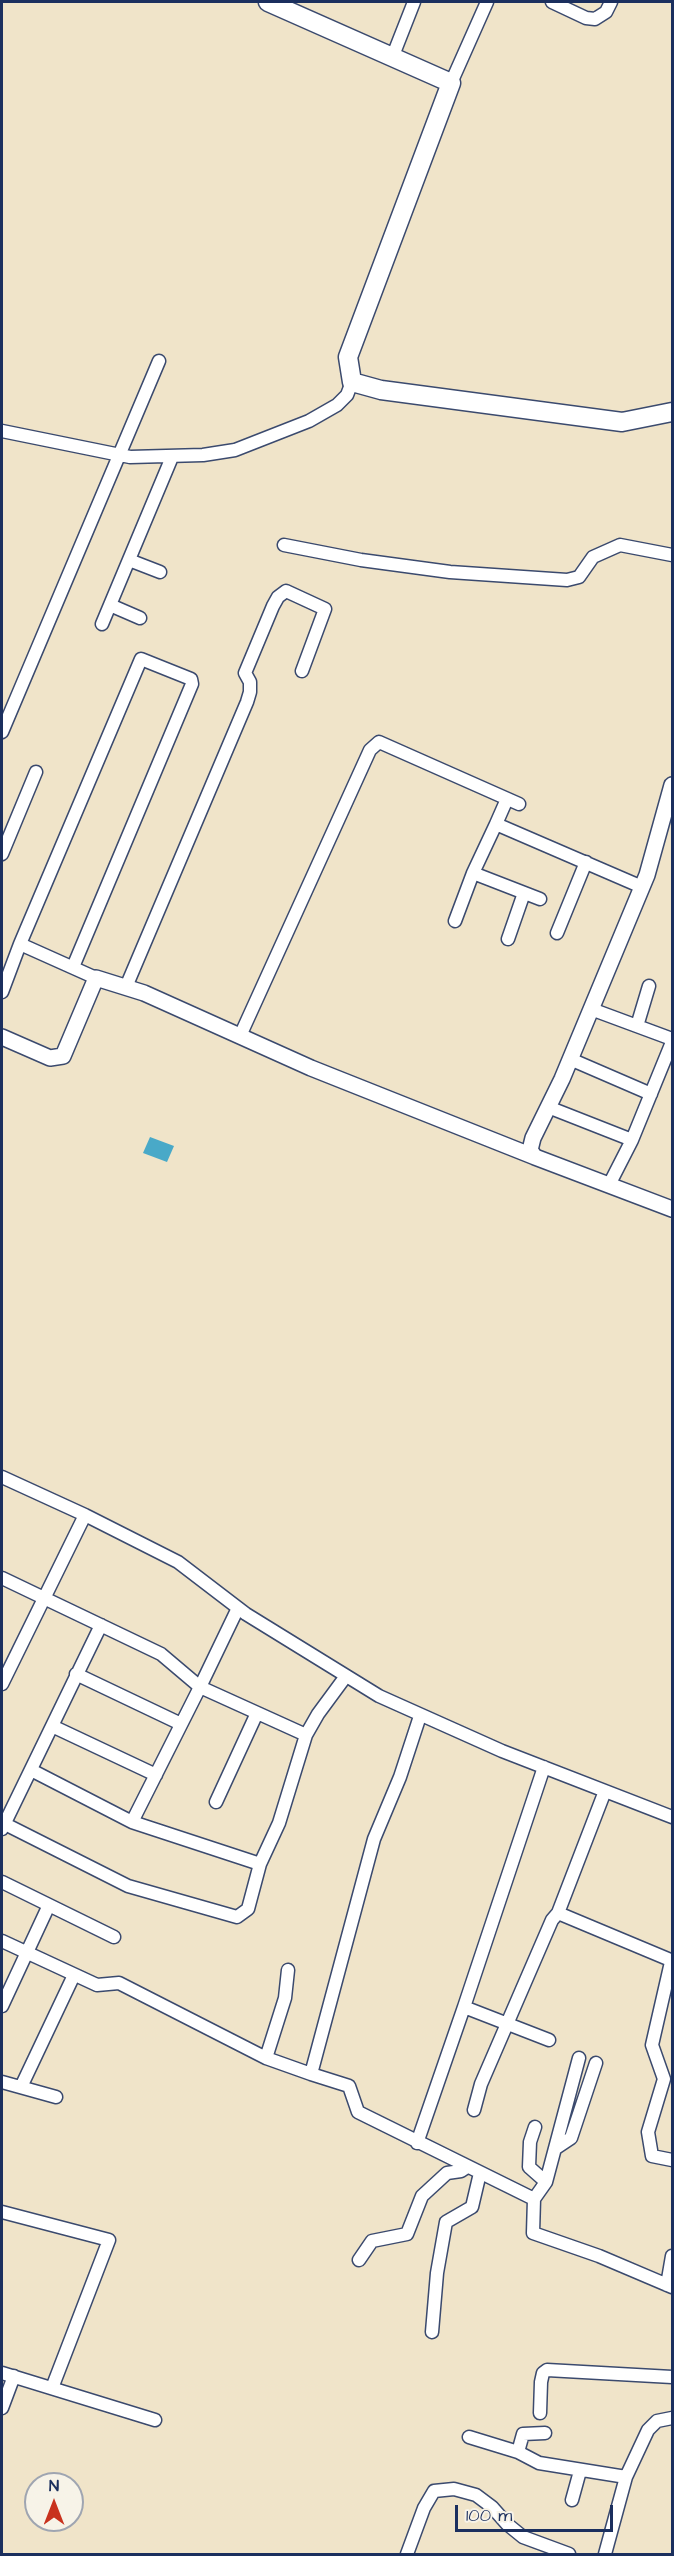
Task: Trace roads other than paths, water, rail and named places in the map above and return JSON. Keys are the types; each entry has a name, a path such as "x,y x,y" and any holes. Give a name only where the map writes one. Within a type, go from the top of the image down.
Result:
{"main road":[{"path":"268,2 451,84 348,357 352,382 381,390 622,422 672,412"}],"street":[{"path":"392,58 414,2"},
{"path":"451,84 487,2"},
{"path":"552,2 586,18 595,19 606,12 611,2"},
{"path":"2,732 159,361"},
{"path":"2,432 118,455 172,457 235,450 309,421 337,405 347,395 352,382"},
{"path":"102,624 172,457"},
{"path":"284,545 361,560 416,567 567,580 579,578 593,557 620,544 672,555"},
{"path":"129,560 160,572"},
{"path":"126,987 247,702 250,692 245,673 273,606 278,597 286,591 325,609 302,671"},
{"path":"110,605 140,618"},
{"path":"2,992 139,660 191,679 192,684 73,967"},
{"path":"240,1036 370,750 379,742 513,802 496,824 473,873 455,921"},
{"path":"2,854 36,772"},
{"path":"535,1157 530,1150 533,1138 570,1059 642,887 672,785"},
{"path":"496,824 642,887"},
{"path":"557,933 586,862"},
{"path":"473,873 540,899"},
{"path":"508,939 524,893"},
{"path":"20,944 96,978 144,993 311,1068 672,1209"},
{"path":"2,1038 50,1058 63,1056 96,978"},
{"path":"637,1026 649,986"},
{"path":"591,1009 672,1041 632,1140 609,1185"},
{"path":"570,1059 651,1094"},
{"path":"548,1107 632,1140"},
{"path":"2,1477 85,1515 178,1562 238,1608 379,1696 420,1716 672,1817"},
{"path":"2,1684 85,1515"},
{"path":"2,1578 161,1654 200,1687 306,1735"},
{"path":"132,1822 238,1608"},
{"path":"101,1625 76,1674 33,1771 3,1827 128,1886 237,1917 248,1909 260,1864 279,1823 306,1735 318,1714 346,1676"},
{"path":"76,1674 181,1724"},
{"path":"216,1802 257,1713"},
{"path":"311,2074 374,1839 400,1777 420,1716"},
{"path":"52,1726 156,1775"},
{"path":"417,2143 544,1767"},
{"path":"33,1771 132,1822 260,1864"},
{"path":"474,2110 481,2084 552,1920 558,1913 604,1791"},
{"path":"2,1882 114,1937"},
{"path":"2,2006 49,1905"},
{"path":"558,1913 672,1962 652,2045 664,2079 648,2132 652,2156 672,2160"},
{"path":"2,1941 97,1985 119,1983 266,2058 349,2086 358,2112 534,2199"},
{"path":"266,2058 285,1998 288,1970"},
{"path":"21,2087 74,1975"},
{"path":"464,2007 549,2040"},
{"path":"579,2058 546,2182 534,2199 533,2233 599,2256 670,2286 672,2256"},
{"path":"556,2148 571,2138 574,2132 596,2063"},
{"path":"2,2082 56,2097"},
{"path":"535,2127 530,2142 529,2167 546,2182"},
{"path":"359,2260 372,2241 407,2234 422,2196 447,2173 461,2171 467,2167"},
{"path":"432,2332 437,2273 446,2222 472,2207 480,2173"},
{"path":"2,2212 109,2240 52,2388"},
{"path":"540,2413 541,2382 543,2373 547,2370 672,2377"},
{"path":"2,2408 8,2375 155,2420"},
{"path":"605,2554 626,2477 648,2430 657,2421 672,2418"},
{"path":"518,2452 523,2434 545,2433"},
{"path":"469,2437 518,2452 539,2463 626,2477"},
{"path":"572,2500 580,2470"},
{"path":"407,2554 424,2508 434,2491 454,2489 476,2495 523,2537 569,2554"}],"water":[{"path":"150,1137 174,1146 167,1162 143,1153"}]}
